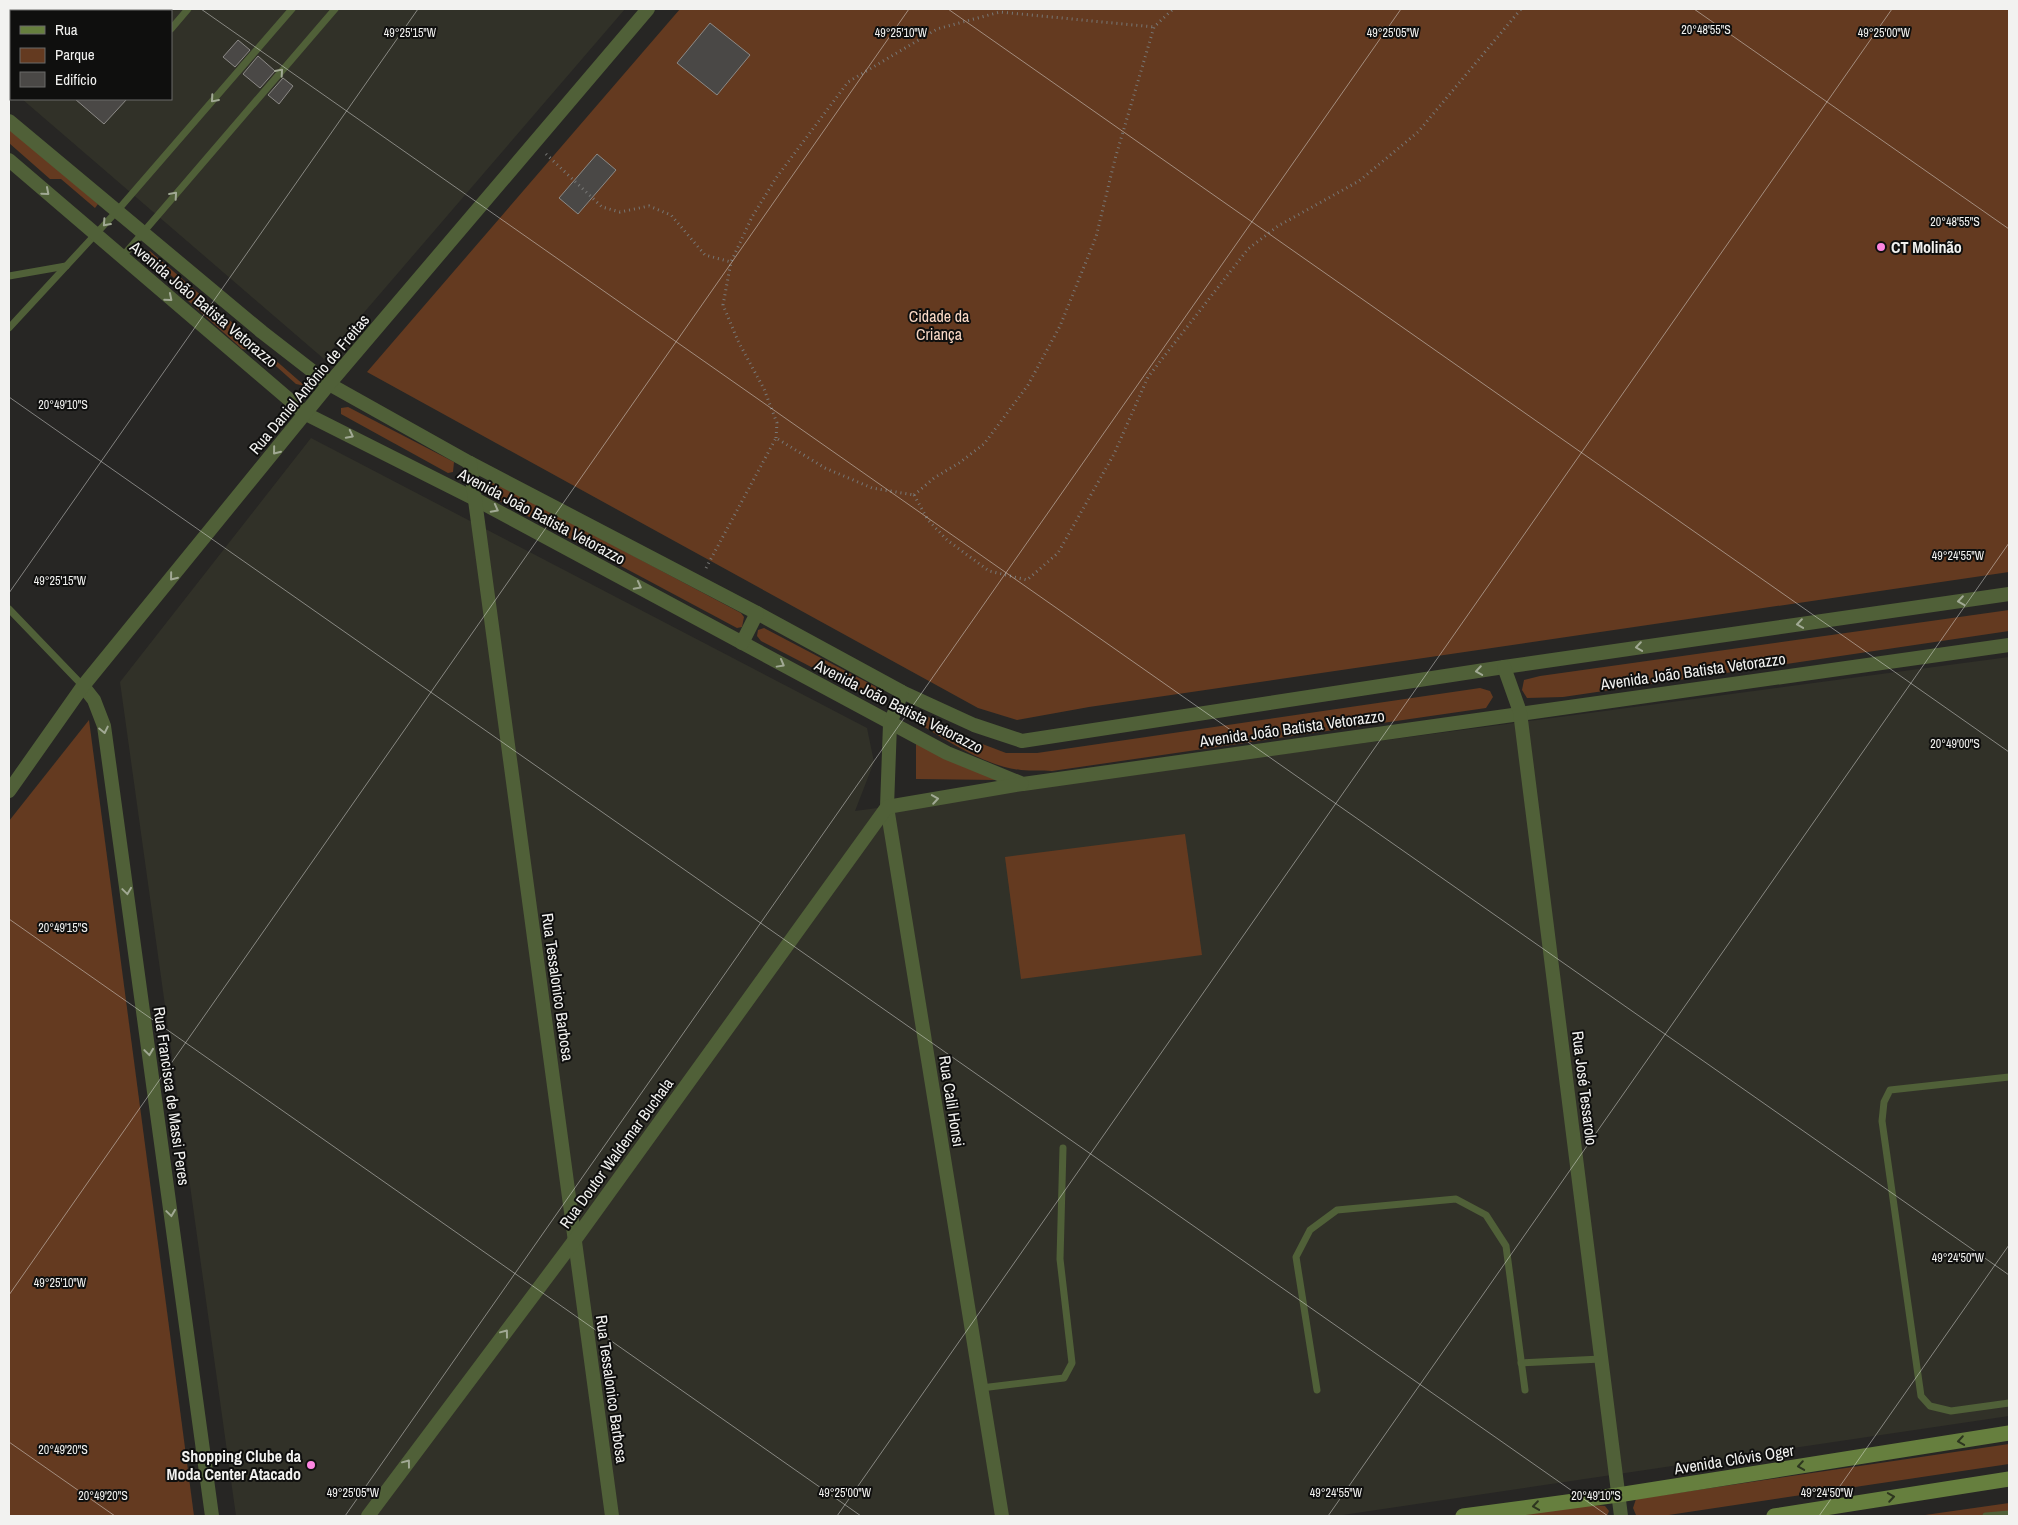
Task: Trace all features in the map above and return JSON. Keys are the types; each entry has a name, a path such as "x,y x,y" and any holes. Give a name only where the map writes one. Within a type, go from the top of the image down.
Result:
{"main road":[{"name":"Avenida Clóvis Oger","path":"1463,1516 1618,1495 2009,1433"},
{"path":"1774,1516 2009,1479"}],"street":[{"name":"Rua Daniel Antônio de Freitas","path":"9,791 83,686 329,384 648,9"},
{"name":"Avenida João Batista Vetorazzo","path":"9,121 262,332 329,384 470,463 758,613 902,692 974,725 1022,740 1504,667 2009,594"},
{"name":"Avenida João Batista Vetorazzo","path":"9,160 121,258 306,414 475,499 947,754 1023,784 1520,712 2009,645"},
{"name":"Rua Tessalonico Barbosa","path":"470,463 612,1516"},
{"path":"742,643 758,613"},
{"name":"Rua José Tessarolo","path":"1504,667 1520,712 1621,1516"},
{"name":"Rua Francisca de Massi Peres","path":"83,686 94,700 104,726 212,1516"},
{"name":"Rua Calil Honsi","path":"902,692 890,724 887,807 1002,1516"},
{"path":"887,807 1023,784"},
{"name":"Rua Doutor Waldemar Buchala","path":"368,1516 574,1241 887,807"}],"lane":[{"path":"172,27 188,9"},
{"path":"9,328 117,211 292,9"},
{"path":"121,258 335,9"},
{"path":"9,276 66,266"},
{"path":"9,609 83,686"},
{"path":"2009,1077 1890,1090 1884,1102 1882,1121 1921,1396 1930,1406 1951,1411 2009,1403"},
{"path":"981,1388 1064,1378 1069,1372 1072,1363 1060,1259 1063,1148"},
{"path":"1317,1390 1296,1257 1310,1230 1337,1210 1456,1200 1486,1215 1506,1246 1525,1390"},
{"path":"1521,1363 1601,1359"},
{"path":"1986,1516 2009,1514"}],"path":[{"path":"776,438 825,468 872,488 914,495 934,478 959,463 984,444 1028,385 1060,326 1096,238 1115,160 1154,26 1173,9"},
{"path":"914,495 928,520 948,540 989,571 1026,580 1058,553 1114,454 1148,377 1248,249 1278,226 1359,181 1418,132 1521,9"},
{"path":"699,582 776,438 777,423 764,388 738,341 723,305 731,262 752,217 776,178 848,82 937,29 1000,12 1124,26 1154,26"},
{"path":"534,143 602,206 620,212 649,206 670,215 705,255 731,262"}],"shaded area":[{"path":"9,9 625,9 324,359 23,100 172,100 172,10 10,10 10,88"},
{"path":"311,438 867,728 874,762 855,811 2009,657 2009,1416 1336,1516 236,1516 120,682"}],"green space":[{"name":"Cidade da Criança","path":"680,9 2009,9 2009,572 1089,707 1017,720 978,708 367,372"},
{"path":"9,126 98,204 95,208 61,179 50,179 9,143"},
{"path":"150,251 305,386 296,384 259,351 242,349 186,299 181,284 146,254"},
{"path":"348,407 454,462 453,472 448,473 341,414 341,408"},
{"path":"490,483 496,483 741,613 744,617 742,627 737,628 490,496 487,492"},
{"path":"2009,610 2009,631 1563,697 1527,698 1522,690 1524,680 1540,676"},
{"path":"764,628 876,687 876,697 871,698 761,641 757,636 758,630"},
{"path":"1480,688 1490,691 1493,697 1486,708 1052,771 1021,770 993,763 965,751 913,720 914,713 920,712 964,737 1006,753 1037,753"},
{"path":"89,720 194,1516 9,1516 9,821"},
{"path":"916,743 997,780 916,779"},
{"path":"1185,834 1202,955 1021,979 1005,857"},
{"path":"2009,1444 2009,1464 1662,1516 1636,1515 1633,1508 1636,1499"},
{"path":"2009,1503 2009,1516 1918,1516"},
{"path":"1594,1505 1605,1506 1609,1511 1607,1516 1513,1516"}],"building":[{"path":"710,23 750,55 717,95 677,63"},
{"path":"238,40 250,50 235,67 223,57"},
{"path":"258,56 275,71 260,88 243,74"},
{"path":"283,78 293,86 279,104 268,95"},
{"path":"76,100 126,100 104,124"},
{"path":"597,154 616,170 578,214 559,198"}],"place":[{"name":"CT Molinão","path":"1881,247"},
{"name":"Shopping Clube da Moda Center Atacado","path":"311,1465"}]}
